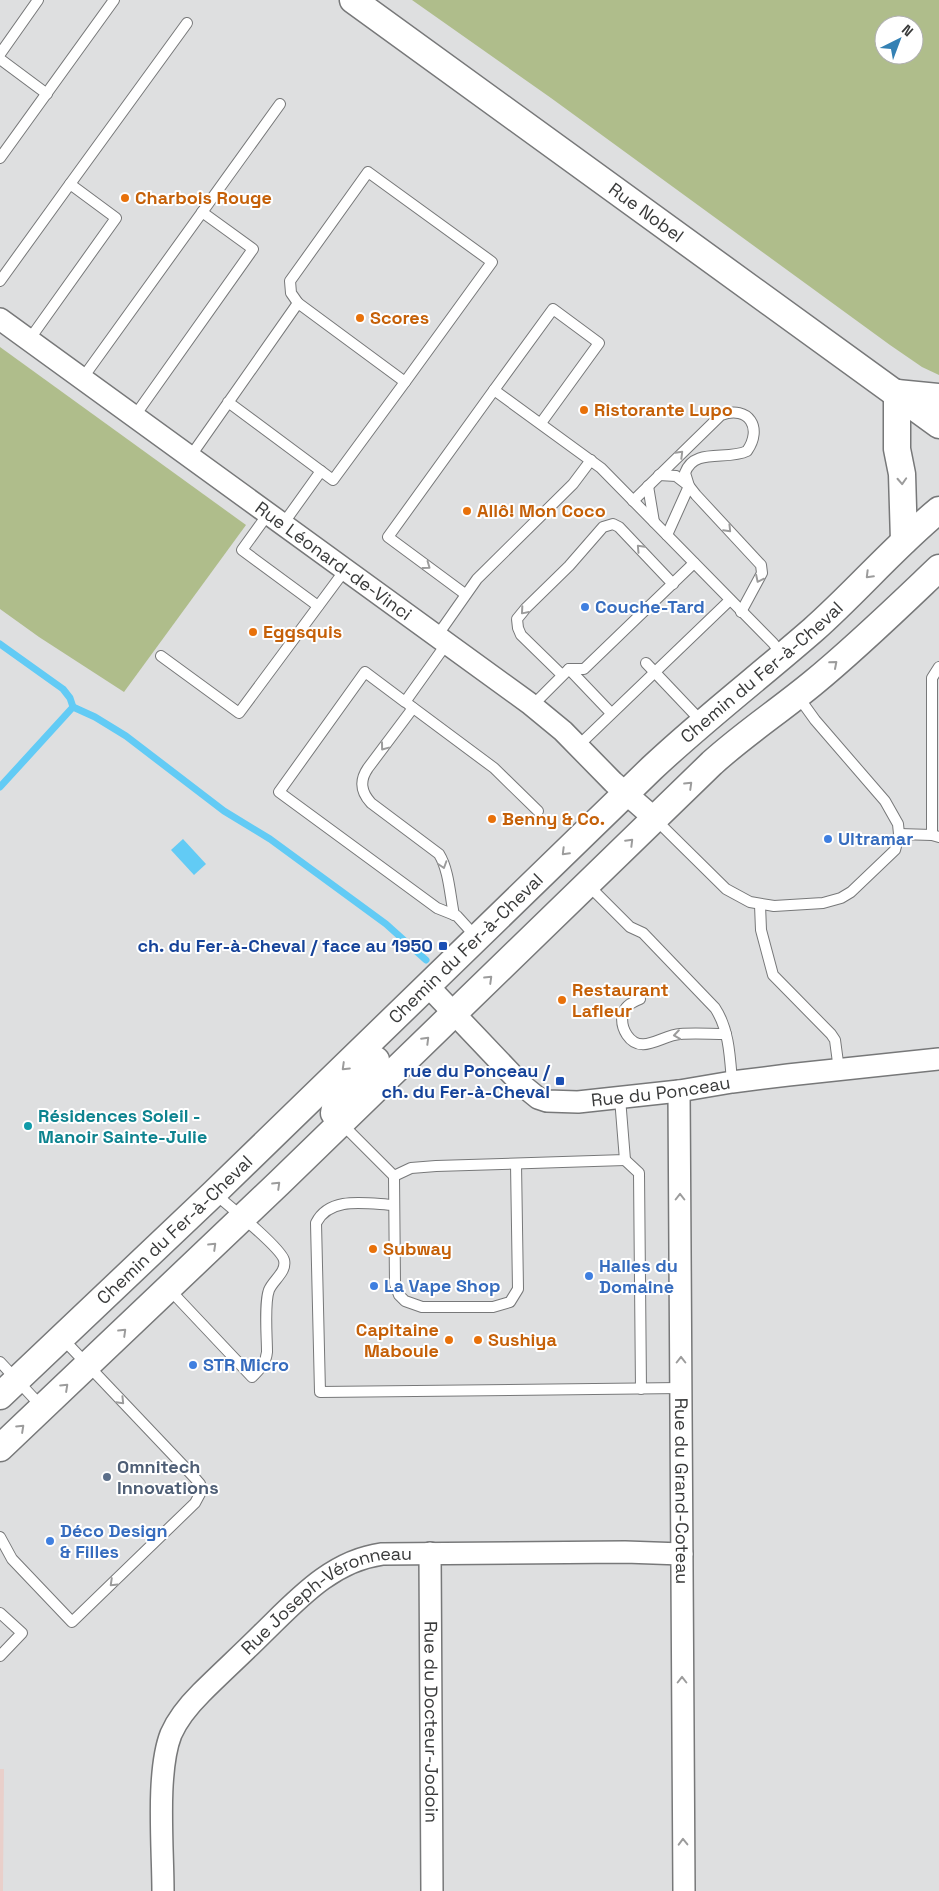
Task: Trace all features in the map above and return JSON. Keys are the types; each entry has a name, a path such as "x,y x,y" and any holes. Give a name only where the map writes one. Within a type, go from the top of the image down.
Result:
{"street":[{"name":"Rue Nobel","path":"353,0 939,425"},
{"name":"Rue Léonard-de-Vinci","path":"0,319 532,706 578,746 625,794 654,818"},
{"path":"904,541 902,474 897,449 897,393 939,397"},
{"name":"Chemin du Fer-à-Cheval","path":"6,1380 62,1338 625,794 703,722 825,618 904,541 939,510"},
{"name":"Chemin du Fer-à-Cheval","path":"0,1448 169,1289 654,818 734,743 860,642 939,568"},
{"name":"Rue du Ponceau","path":"428,986 522,1085 538,1098 564,1103 620,1098 732,1082 939,1059"},
{"path":"341,1123 334,1113 336,1103 381,1054 386,1045 393,1020"},
{"name":"Rue du Grand-Coteau","path":"679,1091 684,1891"},
{"name":"Rue Joseph-Véronneau","path":"163,1891 162,1797 165,1759 172,1733 189,1706 300,1597 329,1573 366,1556 394,1554 625,1552 682,1554"},
{"name":"Rue du Docteur-Jodoin","path":"430,1554 432,1891"}],"lane":[{"path":"0,54 38,0"},
{"path":"0,158 114,0"},
{"path":"0,281 187,22"},
{"path":"0,59 47,94"},
{"path":"82,379 280,104"},
{"path":"228,402 334,480 492,262 368,172 290,281 291,293 298,303 405,382"},
{"path":"29,340 116,218 70,184"},
{"path":"134,417 253,249 202,212"},
{"path":"190,457 298,303"},
{"path":"465,594 388,537 553,308 599,343 541,423"},
{"path":"494,390 591,460 773,643 782,655"},
{"path":"633,501 721,415 736,412 749,419 755,430 754,437 747,451 741,454 710,456 695,460 687,468 685,473 690,486 667,535"},
{"path":"454,915 447,877 439,854 371,803 363,793 362,777 409,705 465,594 487,569 572,484 591,460"},
{"path":"318,606 242,550 321,471"},
{"path":"659,475 676,476 690,486 761,564 762,573 741,612"},
{"path":"648,486 654,523"},
{"path":"611,713 521,635 517,619 569,566 603,526 613,524 619,527 673,584"},
{"path":"532,706 565,672 584,669 694,563"},
{"path":"161,656 239,713 344,570"},
{"path":"578,746 730,600"},
{"path":"620,636 627,644"},
{"path":"646,663 703,722"},
{"path":"899,834 936,836 932,678 939,667"},
{"path":"478,938 454,915 437,908 279,792 365,672 494,768 538,811"},
{"path":"654,818 726,889 740,898 760,904 824,903 841,898 851,892 895,850 899,834 898,824 885,801 815,720 796,695"},
{"path":"587,884 630,927 643,933 715,1008 723,1022 726,1034 732,1082"},
{"path":"760,904 761,930 773,975 831,1034 835,1040 839,1070"},
{"path":"640,999 631,1003 626,1008 622,1018 623,1027 629,1039 641,1045 679,1034 726,1034"},
{"path":"620,1098 626,1160 639,1173 641,1389"},
{"path":"341,1123 394,1176 395,1284 399,1295 405,1301 422,1307 494,1307 510,1302 518,1289 516,1164"},
{"path":"394,1176 403,1170 419,1167 626,1160"},
{"path":"169,1289 252,1377 256,1374 266,1360 268,1293 282,1270 284,1259 275,1247 214,1193"},
{"path":"394,1205 336,1204 323,1214 316,1224 320,1392 681,1388"},
{"path":"0,1537 12,1559 72,1622 200,1496 202,1490 198,1482 62,1338"},
{"path":"6,1380 43,1408"},
{"path":"0,1613 22,1633 0,1656"}],"shaded area":[{"path":"0,1769 4,1769 3,1891 0,1891"}],"green space":[{"path":"412,0 939,0 939,375 922,367 551,98"},
{"path":"0,347 246,525 124,692 39,637 0,609"}],"water":[{"path":"183,839 206,864 194,875 171,850"}],"waterway":[{"path":"0,644 63,689 70,698 73,707 0,787"},
{"path":"73,707 95,717 126,736 224,811 270,839 386,924 426,960"}],"place":[{"name":"Charbois Rouge","path":"125,198"},
{"name":"Scores","path":"360,318"},
{"name":"Ristorante Lupo","path":"584,410"},
{"name":"Allô! Mon Coco","path":"467,511"},
{"name":"Couche-Tard","path":"585,607"},
{"name":"Eggsquis","path":"253,632"},
{"name":"Benny & Co.","path":"492,819"},
{"name":"Ultramar","path":"828,839"},
{"name":"ch. du Fer-à-Cheval / face au 1950","path":"443,946"},
{"name":"Restaurant Lafleur","path":"562,1000"},
{"name":"rue du Ponceau / ch. du Fer-à-Cheval","path":"560,1081"},
{"name":"Résidences Soleil - Manoir Sainte-Julie","path":"28,1126"},
{"name":"Subway","path":"373,1249"},
{"name":"Halles du Domaine","path":"589,1276"},
{"name":"La Vape Shop","path":"374,1286"},
{"name":"Capitaine Maboule","path":"449,1340"},
{"name":"Sushiya","path":"478,1340"},
{"name":"STR Micro","path":"193,1365"},
{"name":"Omnitech Innovations","path":"107,1477"},
{"name":"Déco Design & Filles","path":"50,1541"}]}
